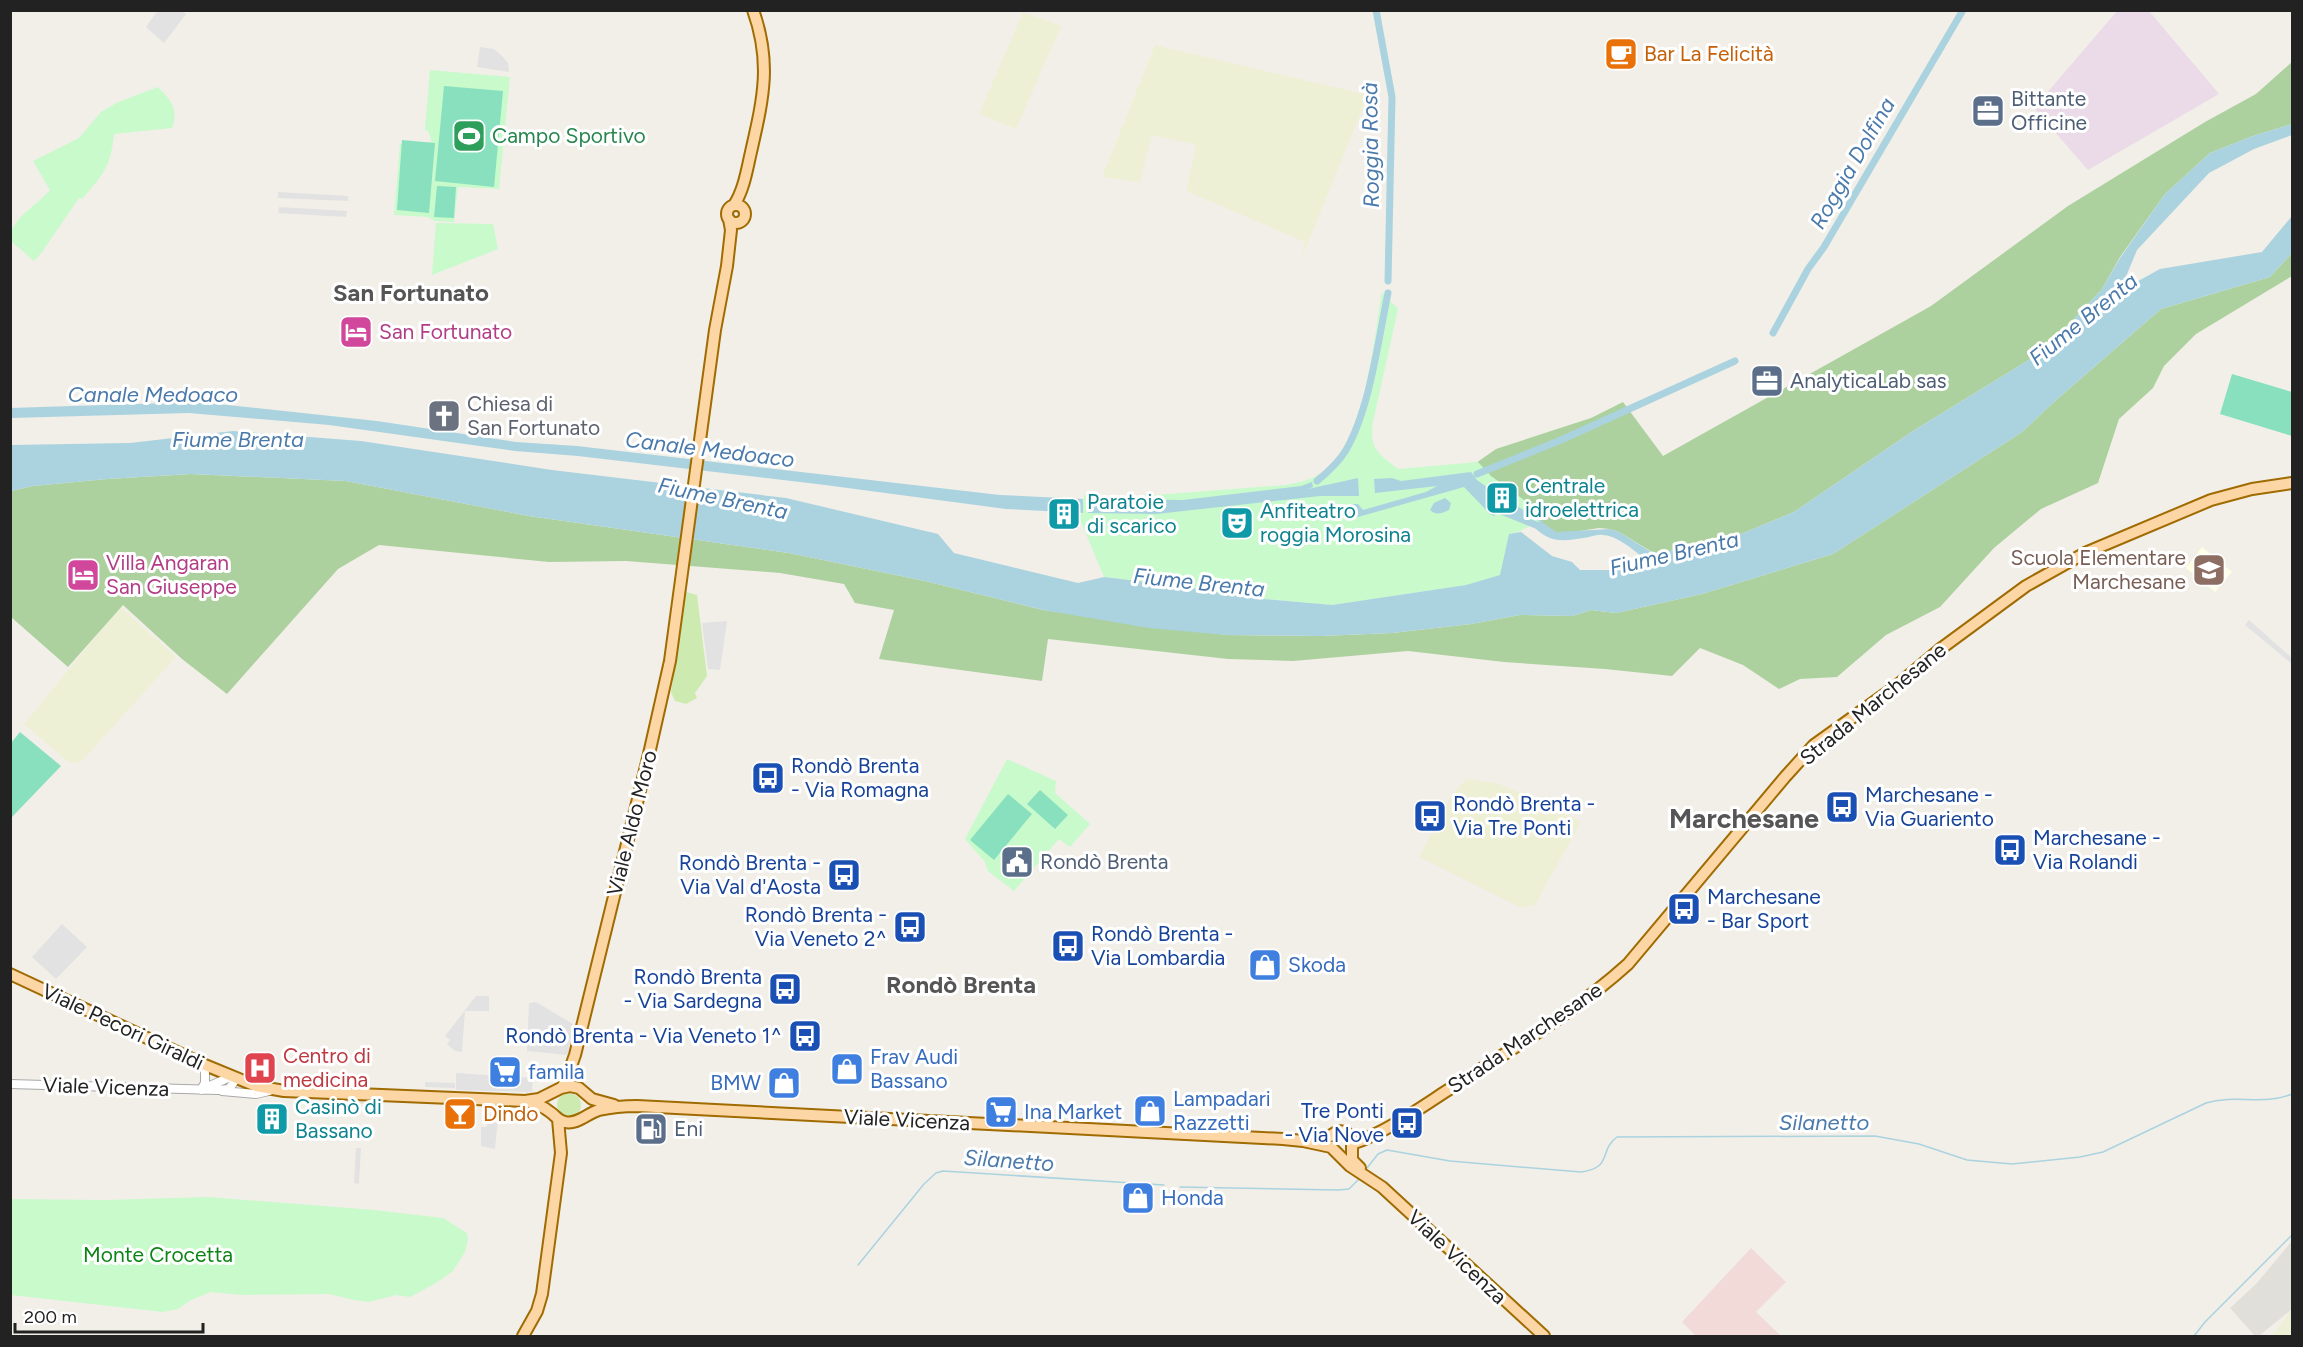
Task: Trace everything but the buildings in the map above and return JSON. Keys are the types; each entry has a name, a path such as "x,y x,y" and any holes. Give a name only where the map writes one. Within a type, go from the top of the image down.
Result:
{"main road":[{"path":"737,205 746,213 744,219 734,221 727,211 737,205 746,186 747,170 763,100 765,73 763,50 753,10"},
{"name":"Viale Aldo Moro","path":"558,1089 565,1083 572,1065 663,696 682,579 715,330 727,266 730,230 734,221"},
{"name":"Strada Marchesane","path":"1351,1142 1377,1132 1483,1068 1590,997 1607,983 1646,943 1785,777 1814,746 2026,586 2085,553 2211,500 2252,489 2292,483"},
{"name":"Viale Pecori Giraldi","path":"10,974 233,1078"},
{"path":"561,1153 588,1105 572,1065"},
{"name":"Viale Vicenza","path":"233,1078 273,1090 525,1101 539,1099 558,1089 570,1086 598,1101 617,1106 1154,1131 1305,1141 1322,1140 1340,1130 1351,1142 1352,1160 1544,1336"},
{"path":"523,1336 537,1311 542,1294 561,1153 551,1102 558,1089"},
{"name":"Viale Vicenza","path":"525,1101 542,1106 568,1123 617,1106"},
{"path":"1332,1134 1329,1141 1334,1150 1343,1153 1351,1142"},
{"name":"Viale Vicenza","path":"1305,1141 1334,1150 1344,1161 1371,1179"}],"street":[{"path":"201,1090 205,1083 205,1065"},
{"path":"201,1090 233,1078"},
{"path":"218,1090 229,1089 233,1078"},
{"name":"Viale Vicenza","path":"10,1084 218,1090 230,1094 256,1094 273,1090"}],"shaded area":[{"path":"158,10 181,11 186,14 164,43 146,27"},
{"path":"2118,10 2149,11 2219,94 2088,170 2034,108"},
{"path":"1023,12 1061,26 1016,129 979,114"},
{"path":"1155,45 1368,95 1301,260 1305,242 1186,191 1196,145 1152,135 1140,182 1102,177"},
{"path":"480,47 494,49 501,55 508,63 509,72 477,67"},
{"path":"278,192 348,196 348,201 278,198"},
{"path":"279,207 347,211 346,217 278,213"},
{"name":"Scuola Elementare Marchesane","path":"2202,547 2232,572 2215,592 2186,568"},
{"path":"120,607 176,657 83,760 76,763 67,761 24,724"},
{"path":"2249,620 2292,658 2292,664 2245,625"},
{"path":"727,621 720,670 708,669 702,623"},
{"path":"1467,779 1496,783 1542,801 1581,822 1535,905 1521,908 1419,857 1453,793"},
{"path":"62,924 87,947 56,979 32,957"},
{"path":"476,996 489,996 489,1011 465,1011 462,1052 455,1051 447,1044 450,1040 445,1036"},
{"path":"536,1002 573,1024 568,1055 527,1051 529,1003"},
{"path":"456,1073 533,1078 532,1092 456,1090"},
{"path":"425,1082 455,1083 455,1088 425,1087"},
{"path":"326,1097 363,1099 364,1104 325,1102"},
{"path":"504,1108 526,1110 535,1114 535,1121 498,1118 495,1149 481,1146 481,1127 487,1127 487,1114 498,1115"},
{"path":"356,1148 361,1148 359,1184 354,1183"},
{"path":"2292,1241 2292,1309 2259,1336 2255,1336 2230,1308 2257,1283"},
{"path":"1751,1248 1786,1282 1756,1312 1781,1336 1696,1336 1682,1322"},
{"path":"2292,1309 2292,1336 2272,1336"}],"green space":[{"path":"2292,62 2292,124 2210,153 2165,194 2120,257 2102,289 2037,355 1913,431 1794,512 1700,551 1685,547 1666,552 1652,552 1610,529 1599,528 1567,533 1547,528 1476,463 1496,449 1591,418 1623,402 1663,456 1931,306 2068,206 2205,122 2256,94"},
{"path":"430,70 510,77 499,189 458,187 454,222 435,221 428,217 394,215 400,144 432,142 428,131 425,130"},
{"name":"Campo Sportivo","path":"444,86 503,91 494,187 435,181"},
{"path":"158,87 167,96 174,110 172,128 114,134 111,154 101,176 82,199 79,198 34,261 10,240 14,225 50,190 33,161 79,138 101,112 118,102"},
{"path":"402,140 435,143 429,213 397,210"},
{"path":"437,186 456,187 454,218 434,217"},
{"path":"436,223 493,224 498,249 432,275"},
{"path":"2292,253 2292,276 2196,334 2164,366 2153,388 2119,419 2098,483 2041,509 1994,548 1940,607 1886,635 1837,677 1800,679 1779,689 1743,665 1700,648 1672,676 1504,662 1408,651 1293,661 1228,659 1048,639 1042,681 879,659 894,610 855,603 844,584 780,573 626,561 549,562 379,545 338,569 227,694 182,659 123,605 68,667 11,617 11,491 33,486 107,479 191,474 346,481 529,516 789,553 925,581 1043,610 1227,635 1321,636 1392,633 1471,624 1520,615 1572,616 1591,610 1616,613 1702,594 1833,554 2022,432 2161,309 2270,277"},
{"path":"1382,292 1398,309 1373,422 1372,438 1376,450 1398,469 1478,462 1491,476 1543,514 1541,521 1509,534 1501,575 1466,585 1332,605 1252,598 1104,577 1079,517 1082,514 1084,495 1128,497 1286,485 1311,479 1324,471 1338,456 1350,436 1358,413 1371,362"},
{"path":"2232,374 2292,392 2292,436 2220,414"},
{"path":"686,592 697,595 707,676 695,693 697,698 686,704 675,701 671,692"},
{"path":"20,732 61,766 12,817 11,743"},
{"path":"1007,759 1056,781 1055,793 1090,824 1070,847 1059,839 1014,891 988,871 985,862 965,839"},
{"path":"1040,790 1068,815 1055,829 1027,804"},
{"path":"1008,794 1032,814 994,860 970,840"},
{"path":"569,1093 577,1097 581,1105 577,1113 569,1117 561,1113 557,1105 561,1097"},
{"name":"Monte Crocetta","path":"208,1197 374,1210 443,1218 467,1233 468,1240 465,1252 453,1271 436,1283 410,1297 396,1295 369,1302 329,1294 242,1295 211,1292 191,1300 178,1309 163,1312 11,1295 11,1199 105,1200"}],"water":[{"name":"Fiume Brenta","path":"2292,124 2292,135 2254,149 2209,173 2137,250 2120,291 2160,269 2262,252 2292,216 2292,253 2270,277 2161,309 2022,432 1833,554 1702,594 1616,613 1591,610 1572,616 1520,615 1471,624 1392,633 1321,636 1227,635 1149,628 1043,610 925,581 789,553 529,516 346,481 191,474 107,479 33,486 11,491 10,445 130,443 233,431 361,441 552,470 786,498 938,534 954,553 1078,583 1104,577 1252,598 1332,605 1466,585 1500,575 1509,534 1521,532 1552,556 1572,562 1580,570 1624,570 1641,559 1641,556 1619,540 1601,535 1565,540 1552,539 1532,525 1540,521 1526,517 1517,519 1508,512 1513,503 1525,511 1543,514 1542,522 1556,532 1610,529 1651,552 1666,552 1685,547 1700,551 1794,512 1913,431 2037,355 2102,289 2120,258 2165,194 2210,153"},
{"name":"Canale Medoaco","path":"199,402 377,421 516,442 577,446 1000,495 1083,499 1083,513 1006,509 825,485 578,456 515,451 329,425 189,413 11,418 10,408"},
{"path":"1471,472 1477,480 1491,490 1488,495 1505,506 1494,516 1464,487 1351,519 1349,504 1358,504 1363,510 1426,492 1437,486 1375,493 1374,479 1392,478 1401,481"},
{"path":"1358,478 1359,496 1320,496 1156,514 1088,513 1089,499 1183,500 1301,486 1312,482 1313,487 1308,489"},
{"path":"1445,498 1451,503 1449,510 1437,513 1430,510 1434,503"}],"waterway":[{"name":"Roggia Rosà","path":"1376,10 1392,97 1388,281"},
{"name":"Roggia Dolfina","path":"1773,333 1808,269 1824,247 1963,10"},
{"name":"Roggia Rosà","path":"1317,481 1340,459 1354,433 1367,395 1388,293"},
{"name":"Roggia Dolfina","path":"1477,474 1561,440 1735,361"},
{"name":"Canale Medoaco","path":"1495,505 1501,511 1541,527"},
{"name":"Silanetto","path":"1367,1168 1378,1154 1387,1150 1450,1161 1581,1172 1598,1166 1611,1142 1617,1137 1875,1136 1919,1144 1967,1160 2012,1164 2080,1157 2103,1152 2206,1103 2228,1099 2271,1099 2292,1094"},
{"name":"Silanetto","path":"858,1265 924,1184 936,1173 943,1171 1164,1185"},
{"name":"Silanetto","path":"1180,1187 1338,1190 1349,1189 1360,1178"},
{"path":"2194,1336 2205,1322 2292,1235"}],"place":[{"name":"Bar La Felicità","path":"1621,54"},
{"name":"Bittante Officine","path":"1988,111"},
{"name":"Campo Sportivo","path":"469,136"},
{"name":"San Fortunato","path":"356,332"},
{"name":"AnalyticaLab sas","path":"1767,381"},
{"name":"Chiesa di San Fortunato","path":"444,416"},
{"name":"Centrale idroelettrica","path":"1502,498"},
{"name":"Paratoie di scarico","path":"1064,514"},
{"name":"Anfiteatro roggia Morosina","path":"1237,523"},
{"name":"Scuola Elementare Marchesane","path":"2209,570"},
{"name":"Villa Angaran San Giuseppe","path":"83,575"},
{"name":"Rondò Brenta - Via Romagna","path":"768,778"},
{"name":"Marchesane - Via Guariento","path":"1842,807"},
{"name":"Rondò Brenta - Via Tre Ponti","path":"1430,816"},
{"name":"Marchesane - Via Rolandi","path":"2010,850"},
{"name":"Rondò Brenta","path":"1017,862"},
{"name":"Rondò Brenta - Via Val d'Aosta","path":"844,875"},
{"name":"Marchesane - Bar Sport","path":"1684,909"},
{"name":"Rondò Brenta - Via Veneto 2^","path":"910,927"},
{"name":"Rondò Brenta - Via Lombardia","path":"1068,946"},
{"name":"Skoda","path":"1265,965"},
{"name":"Rondò Brenta - Via Sardegna","path":"785,989"},
{"name":"Rondò Brenta - Via Veneto 1^","path":"805,1036"},
{"name":"Centro di medicina","path":"260,1068"},
{"name":"Frav Audi Bassano","path":"847,1069"},
{"name":"famila","path":"505,1072"},
{"name":"BMW","path":"784,1083"},
{"name":"Lampadari Razzetti","path":"1150,1111"},
{"name":"Ina Market","path":"1001,1112"},
{"name":"Dindo","path":"460,1114"},
{"name":"Casinò di Bassano","path":"272,1119"},
{"name":"Tre Ponti - Via Nove","path":"1407,1123"},
{"name":"Eni","path":"651,1129"},
{"name":"Honda","path":"1138,1198"}],"district":[{"name":"San Fortunato","path":"411,293"},
{"name":"Marchesane","path":"1744,819"},
{"name":"Rondò Brenta","path":"961,985"}]}
